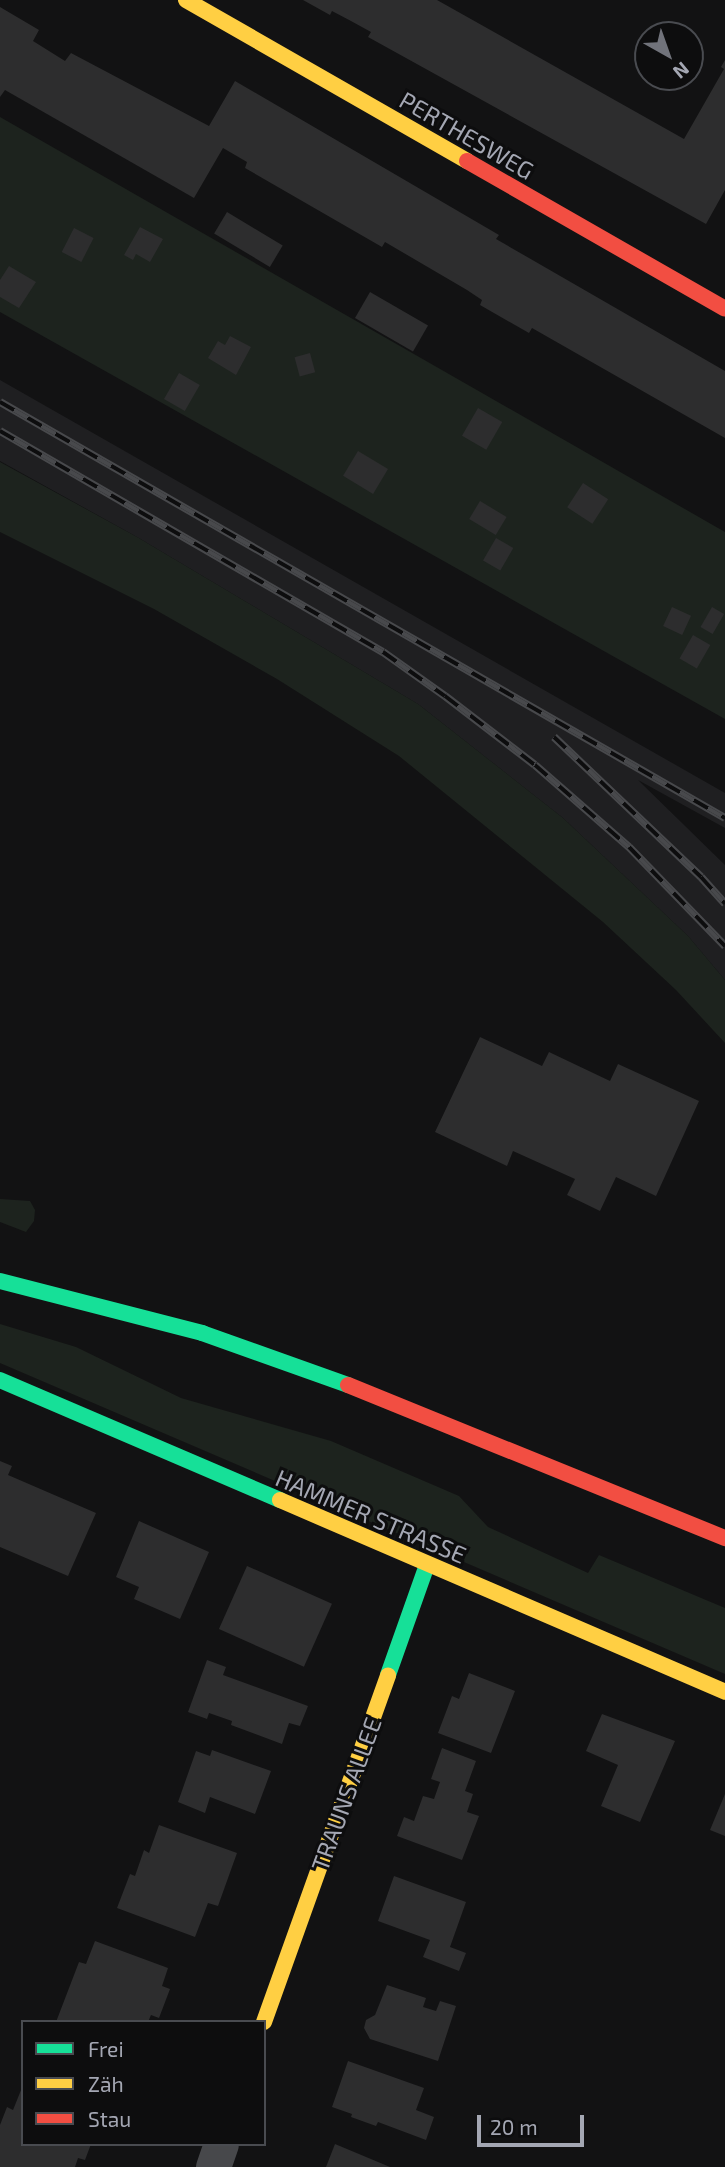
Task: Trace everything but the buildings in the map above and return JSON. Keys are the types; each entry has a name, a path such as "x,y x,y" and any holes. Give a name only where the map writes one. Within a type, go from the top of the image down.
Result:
{"street":[{"name":"PERTHESWEG","path":"186,0 725,309"},
{"path":"0,1281 202,1333 376,1394 725,1538"},
{"name":"HAMMER STRASSE","path":"0,1380 725,1692"},
{"name":"TRAUNS ALLEE","path":"265,2020 427,1565"},
{"path":"213,2167 220,2146"}],"shaded area":[{"path":"0,117 725,532 725,719 0,312"},
{"path":"0,380 725,793 725,828 638,780 725,865 725,980 688,936 563,818 418,704 137,537 0,461"},
{"path":"0,462 137,537 418,704 563,818 688,936 725,980 725,1043 676,990 603,922 399,756 277,679 154,609 0,532"},
{"path":"0,1199 30,1201 35,1210 34,1221 26,1232 0,1222"},
{"path":"0,1324 76,1347 181,1398 331,1441 459,1496 488,1527 588,1573 599,1555 725,1608 725,1674 0,1363"}],"railway":[{"path":"0,402 725,818"},
{"path":"0,431 383,652 445,696 535,765 629,847 725,946"},
{"path":"554,737 701,877 725,904"}],"traffic: fast":[{"path":"0,1281 202,1333 348,1385"},
{"path":"0,1380 280,1500"},
{"path":"388,1675 427,1565"}],"traffic: slow":[{"path":"186,0 467,161"},
{"path":"280,1500 725,1692"},
{"path":"265,2020 388,1675"}],"traffic: jam":[{"path":"467,161 725,309"},
{"path":"348,1385 725,1538"}]}
